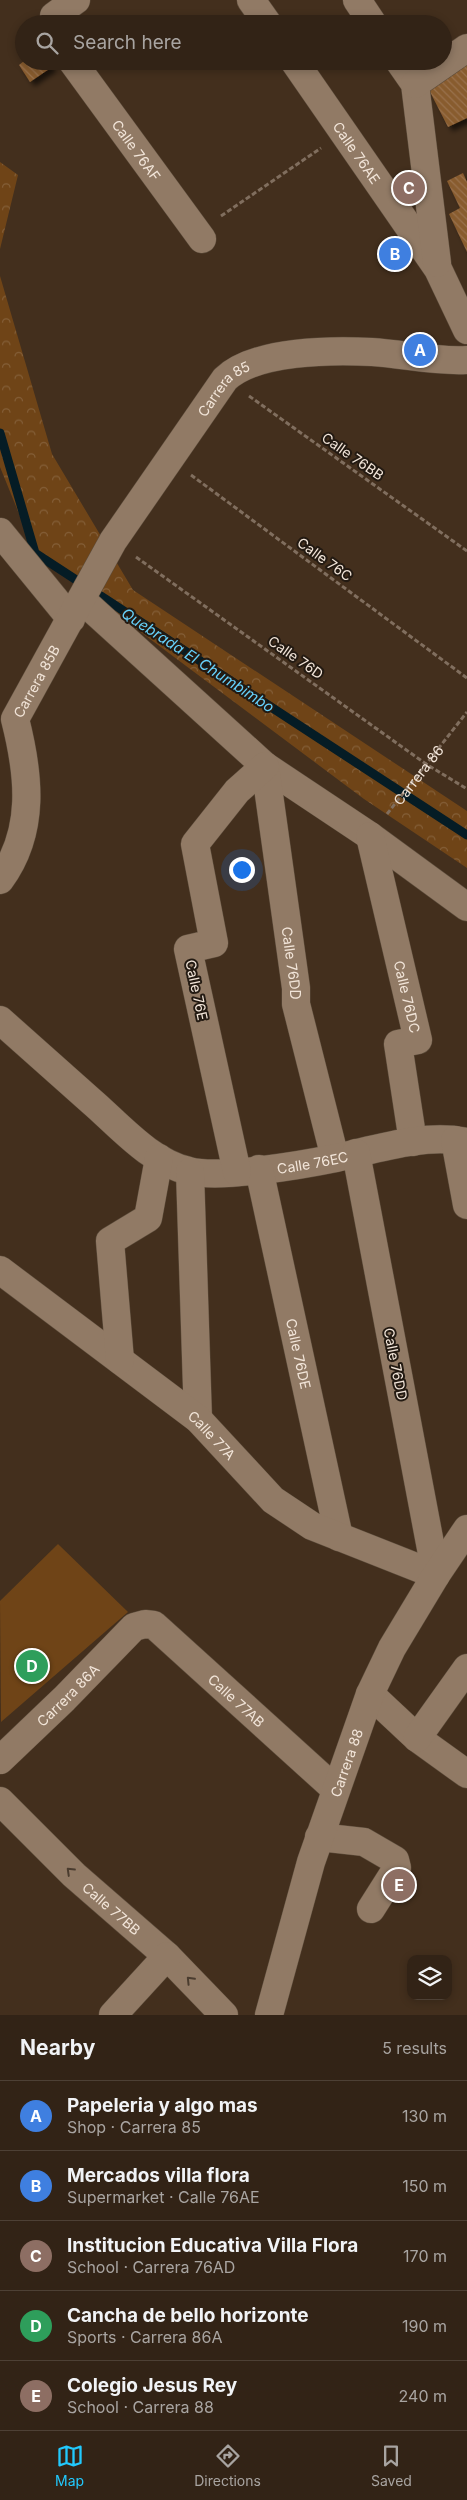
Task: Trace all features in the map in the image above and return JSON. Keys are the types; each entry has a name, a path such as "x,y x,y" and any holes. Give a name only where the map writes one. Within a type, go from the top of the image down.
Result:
{"street":[{"path":"55,15 76,0"},
{"path":"251,0 262,15"},
{"path":"357,0 367,15"},
{"path":"452,58 467,48"},
{"name":"Calle 76AF","path":"79,70 199,236"},
{"name":"Calle 76AE","path":"300,70 438,269"},
{"path":"405,70 415,84 438,269 467,330"},
{"path":"415,84 435,70"},
{"name":"Carrera 85","path":"76,610 113,541 169,459 225,379 244,366 287,356 372,352 446,361 467,360"},
{"path":"0,532 76,610 265,766 370,836 467,908"},
{"name":"Carrera 85B","path":"0,880 7,870 24,829 28,804 23,752 8,713 36,678 76,610"},
{"name":"Calle 76DD","path":"265,766 296,988 296,1004 345,1156 436,1574"},
{"name":"Calle 76E","path":"248,1170 188,949 214,943 195,844 237,791 265,766"},
{"name":"Calle 76DC","path":"370,836 418,1040 398,1044 413,1142"},
{"name":"Calle 76EC","path":"0,1020 159,1158 173,1167 190,1172 206,1174 248,1170 345,1156 413,1142 461,1141"},
{"path":"461,1141 467,1205"},
{"path":"120,1360 110,1241 148,1218 159,1158"},
{"name":"Calle 76DE","path":"248,1170 296,1336 339,1537"},
{"path":"190,1172 198,1419"},
{"name":"Calle 77A","path":"2,1274 198,1419 273,1500 312,1526 436,1574"},
{"name":"Carrera 88","path":"269,2015 319,1837 370,1694 392,1648 436,1574 467,1529"},
{"name":"Calle 77AB","path":"134,1627 144,1624 154,1625 335,1789"},
{"name":"Carrera 86A","path":"0,1760 64,1699 134,1627"},
{"path":"417,1738 467,1668"},
{"path":"370,1694 417,1738 467,1774"},
{"name":"Calle 77BB","path":"0,1801 74,1874 167,1956 224,2015"},
{"path":"319,1837 364,1842 395,1860 397,1868 371,1908"},
{"path":"113,2015 167,1956"}],"path":[{"path":"199,236 344,132"},
{"name":"Calle 76BB","path":"225,379 467,551"},
{"name":"Calle 76C","path":"169,459 467,678"},
{"name":"Calle 76D","path":"113,541 426,764 467,789"},
{"name":"Carrera 86","path":"370,836 467,712"}],"green space":[{"path":"0,162 18,175 0,249"},
{"path":"0,276 52,454 133,590 467,811 467,868 364,799 35,553 0,467"},
{"path":"58,1544 128,1612 1,1722 0,1601"}],"building":[{"path":"467,62 467,118 448,127 425,82"},
{"path":"22,70 48,70 30,82"},
{"path":"463,173 467,182 467,252 449,214 460,208 447,181"}],"waterway":[{"name":"Quebrada El Chumbimbo","path":"0,433 35,553 467,835"}],"place":[{"name":"Institucion Educativa Villa Flora","path":"409,188"},
{"name":"Mercados villa flora","path":"395,254"},
{"name":"Papeleria y algo mas","path":"420,350"},
{"name":"Cancha de bello horizonte","path":"32,1666"},
{"name":"Colegio Jesus Rey","path":"399,1885"}]}
